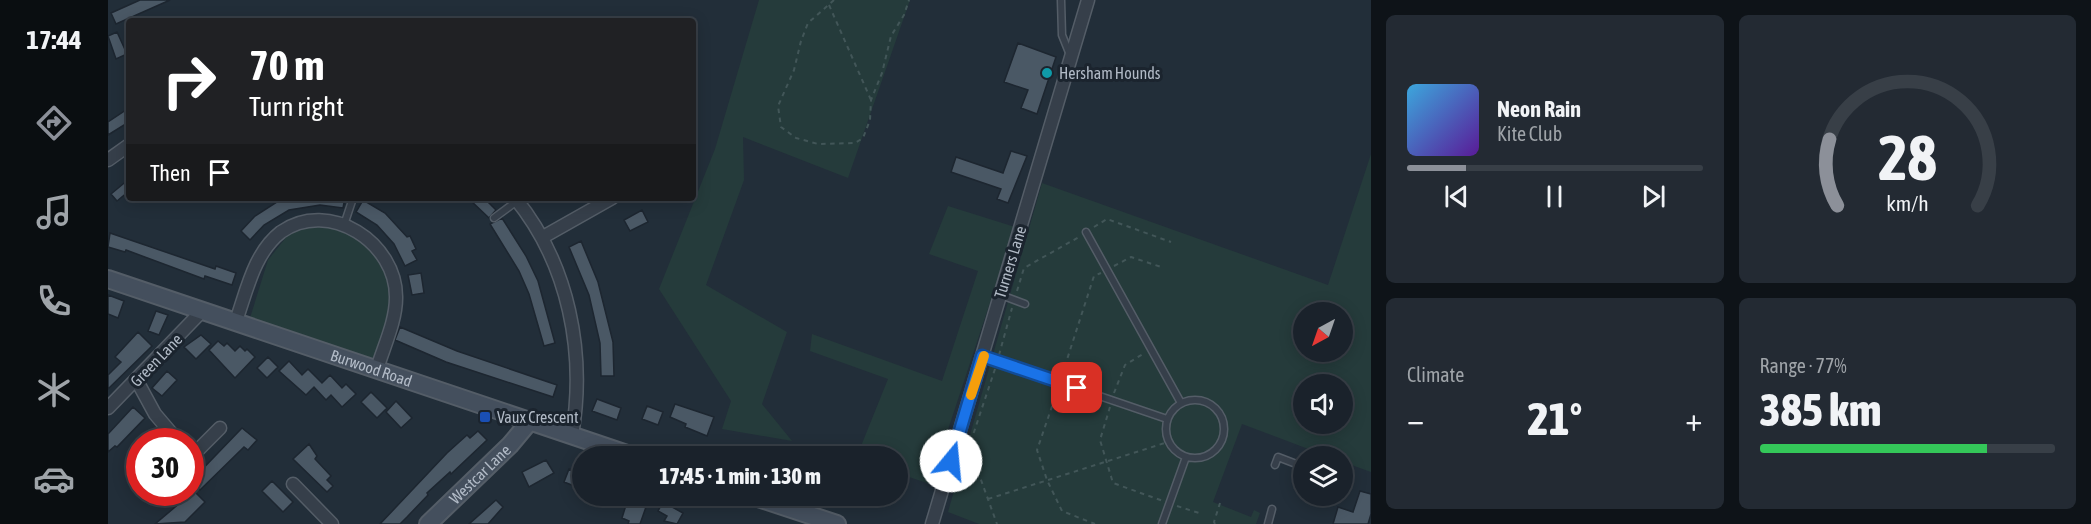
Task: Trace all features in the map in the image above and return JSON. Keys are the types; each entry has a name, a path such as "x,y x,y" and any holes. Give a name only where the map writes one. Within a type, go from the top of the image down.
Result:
{"street":[{"name":"Turners Lane","path":"932,524 1088,0"},
{"path":"108,160 126,146"},
{"path":"517,201 543,237 562,285 577,352 578,394 572,435"},
{"path":"543,237 607,201"},
{"path":"236,321 255,265 264,249 281,232 298,224 317,221 344,225 358,231 383,252 394,276 397,299 395,310 377,369"},
{"name":"Burwood Road","path":"108,279 604,446"},
{"name":"Green Lane","path":"108,408 137,381 203,310"},
{"path":"137,381 155,414 167,428"},
{"name":"Westcar Lane","path":"428,524 510,445 530,421"},
{"path":"204,443 220,428"},
{"path":"293,484 333,524"},
{"path":"778,506 815,520 837,524"}],"lane":[{"path":"1062,0 1062,35 1071,58"},
{"path":"344,225 352,201"},
{"path":"494,218 514,201"},
{"path":"1086,232 1181,403"},
{"path":"1000,295 1025,304"},
{"path":"982,356 1167,419"},
{"path":"1201,400 1210,405 1223,421 1221,441 1215,450 1206,456 1186,457 1168,442 1167,419 1181,403 1201,400"},
{"path":"1162,524 1186,457"},
{"path":"1275,465 1278,457 1293,462"},
{"path":"1268,524 1272,509"}],"path":[{"path":"834,0 808,23 794,70 778,106 781,127 796,138 818,144 855,143 863,138 870,120 871,100 882,73 891,36 904,15 909,0"},
{"path":"829,4 871,100"},
{"path":"997,524 969,447 1024,268 1107,219 1172,242"},
{"path":"1151,349 1125,365 1100,440 1106,462 1113,483 1199,513"},
{"path":"988,499 1168,442"},
{"path":"1215,524 1220,503"}],"green space":[{"path":"759,0 910,0 848,178 743,137 744,180 706,285 787,332 762,404 792,441 722,429 731,401 659,289 715,149"},
{"path":"1371,154 1371,472 1353,466 1353,446 1300,446 1242,424 1213,502 1251,517 1254,510 1260,513 1256,524 979,524 948,512 1042,183 1328,285"},
{"path":"948,206 1015,227 930,484 908,477 908,446 861,446 888,379 810,351 812,334 942,381 978,271 929,254"},
{"path":"310,224 348,230 371,246 387,269 393,301 375,360 250,318 268,260 288,235"}],"building":[{"path":"140,0 170,0 116,24 111,13"},
{"path":"117,32 126,54 116,59 108,36"},
{"path":"1018,43 1056,57 1037,114 1021,108 1028,90 1004,82"},
{"path":"126,110 126,124 108,135 108,122"},
{"path":"1011,151 1027,156 1008,203 997,199 1001,189 951,172 956,157 1003,173"},
{"path":"126,182 126,194 117,201 111,194"},
{"path":"278,201 344,201 343,208 320,205 289,210 264,225 250,240 241,231 255,216"},
{"path":"365,201 385,213 407,237 410,236 416,249 412,251 417,260 405,266 394,244 377,225 356,212"},
{"path":"471,201 487,201 496,210 489,218"},
{"path":"642,210 648,222 630,231 624,220"},
{"path":"502,218 526,256 538,281 555,343 544,346 529,294 519,271 490,224"},
{"path":"110,233 215,269 216,266 236,273 232,285 205,276 204,279 126,250 125,252 108,247"},
{"path":"581,241 598,282 613,342 614,376 601,376 600,343 589,295 569,247"},
{"path":"421,273 424,293 412,295 408,275"},
{"path":"108,295 124,301 118,318 108,314"},
{"path":"156,311 168,315 159,335 148,331"},
{"path":"400,327 457,351 557,385 553,397 446,362 395,340"},
{"path":"138,332 152,346 108,389 108,375 121,362 115,357"},
{"path":"201,335 211,344 196,359 184,347"},
{"path":"218,341 224,346 227,343 235,351 240,346 245,351 247,349 255,357 235,378 209,350"},
{"path":"268,357 278,367 267,378 257,368"},
{"path":"289,361 302,375 308,369 322,383 330,375 342,388 346,384 356,394 342,407 331,395 326,400 314,387 306,395 279,371"},
{"path":"167,371 177,380 162,396 152,388"},
{"path":"371,392 387,408 377,418 361,402"},
{"path":"597,399 621,408 617,420 592,411"},
{"path":"396,401 412,418 401,428 386,412"},
{"path":"675,404 714,417 707,436 685,427 686,424 670,417"},
{"path":"647,406 663,412 658,425 642,419"},
{"path":"133,407 145,418 135,428 126,428 126,438 108,452 108,434"},
{"path":"242,428 257,440 248,450 244,447 204,486 204,467"},
{"path":"478,431 487,440 427,493 428,495 400,524 380,524 447,453 467,435 470,438"},
{"path":"309,444 317,456 315,459 331,476 327,480 333,486 327,492 293,459"},
{"path":"546,460 554,473 529,487 522,472"},
{"path":"569,469 572,470 572,485 564,482"},
{"path":"272,481 293,502 283,512 262,491"},
{"path":"1360,491 1371,494 1371,514 1368,524 1333,524 1338,507 1353,512"},
{"path":"496,500 503,507 488,524 469,524"},
{"path":"176,506 201,506 185,522 155,524"},
{"path":"626,506 646,507 640,524 628,524 629,521 622,518"},
{"path":"661,506 670,506 683,513 677,524 664,521 667,516 658,511"}],"slow traffic":[{"path":"971,395 982,356 984,356"}],"place":[{"name":"Hersham Hounds","path":"1047,73"},
{"name":"Vaux Crescent","path":"485,417"}],"route":[{"path":"951,461 982,356 1077,388"}]}
